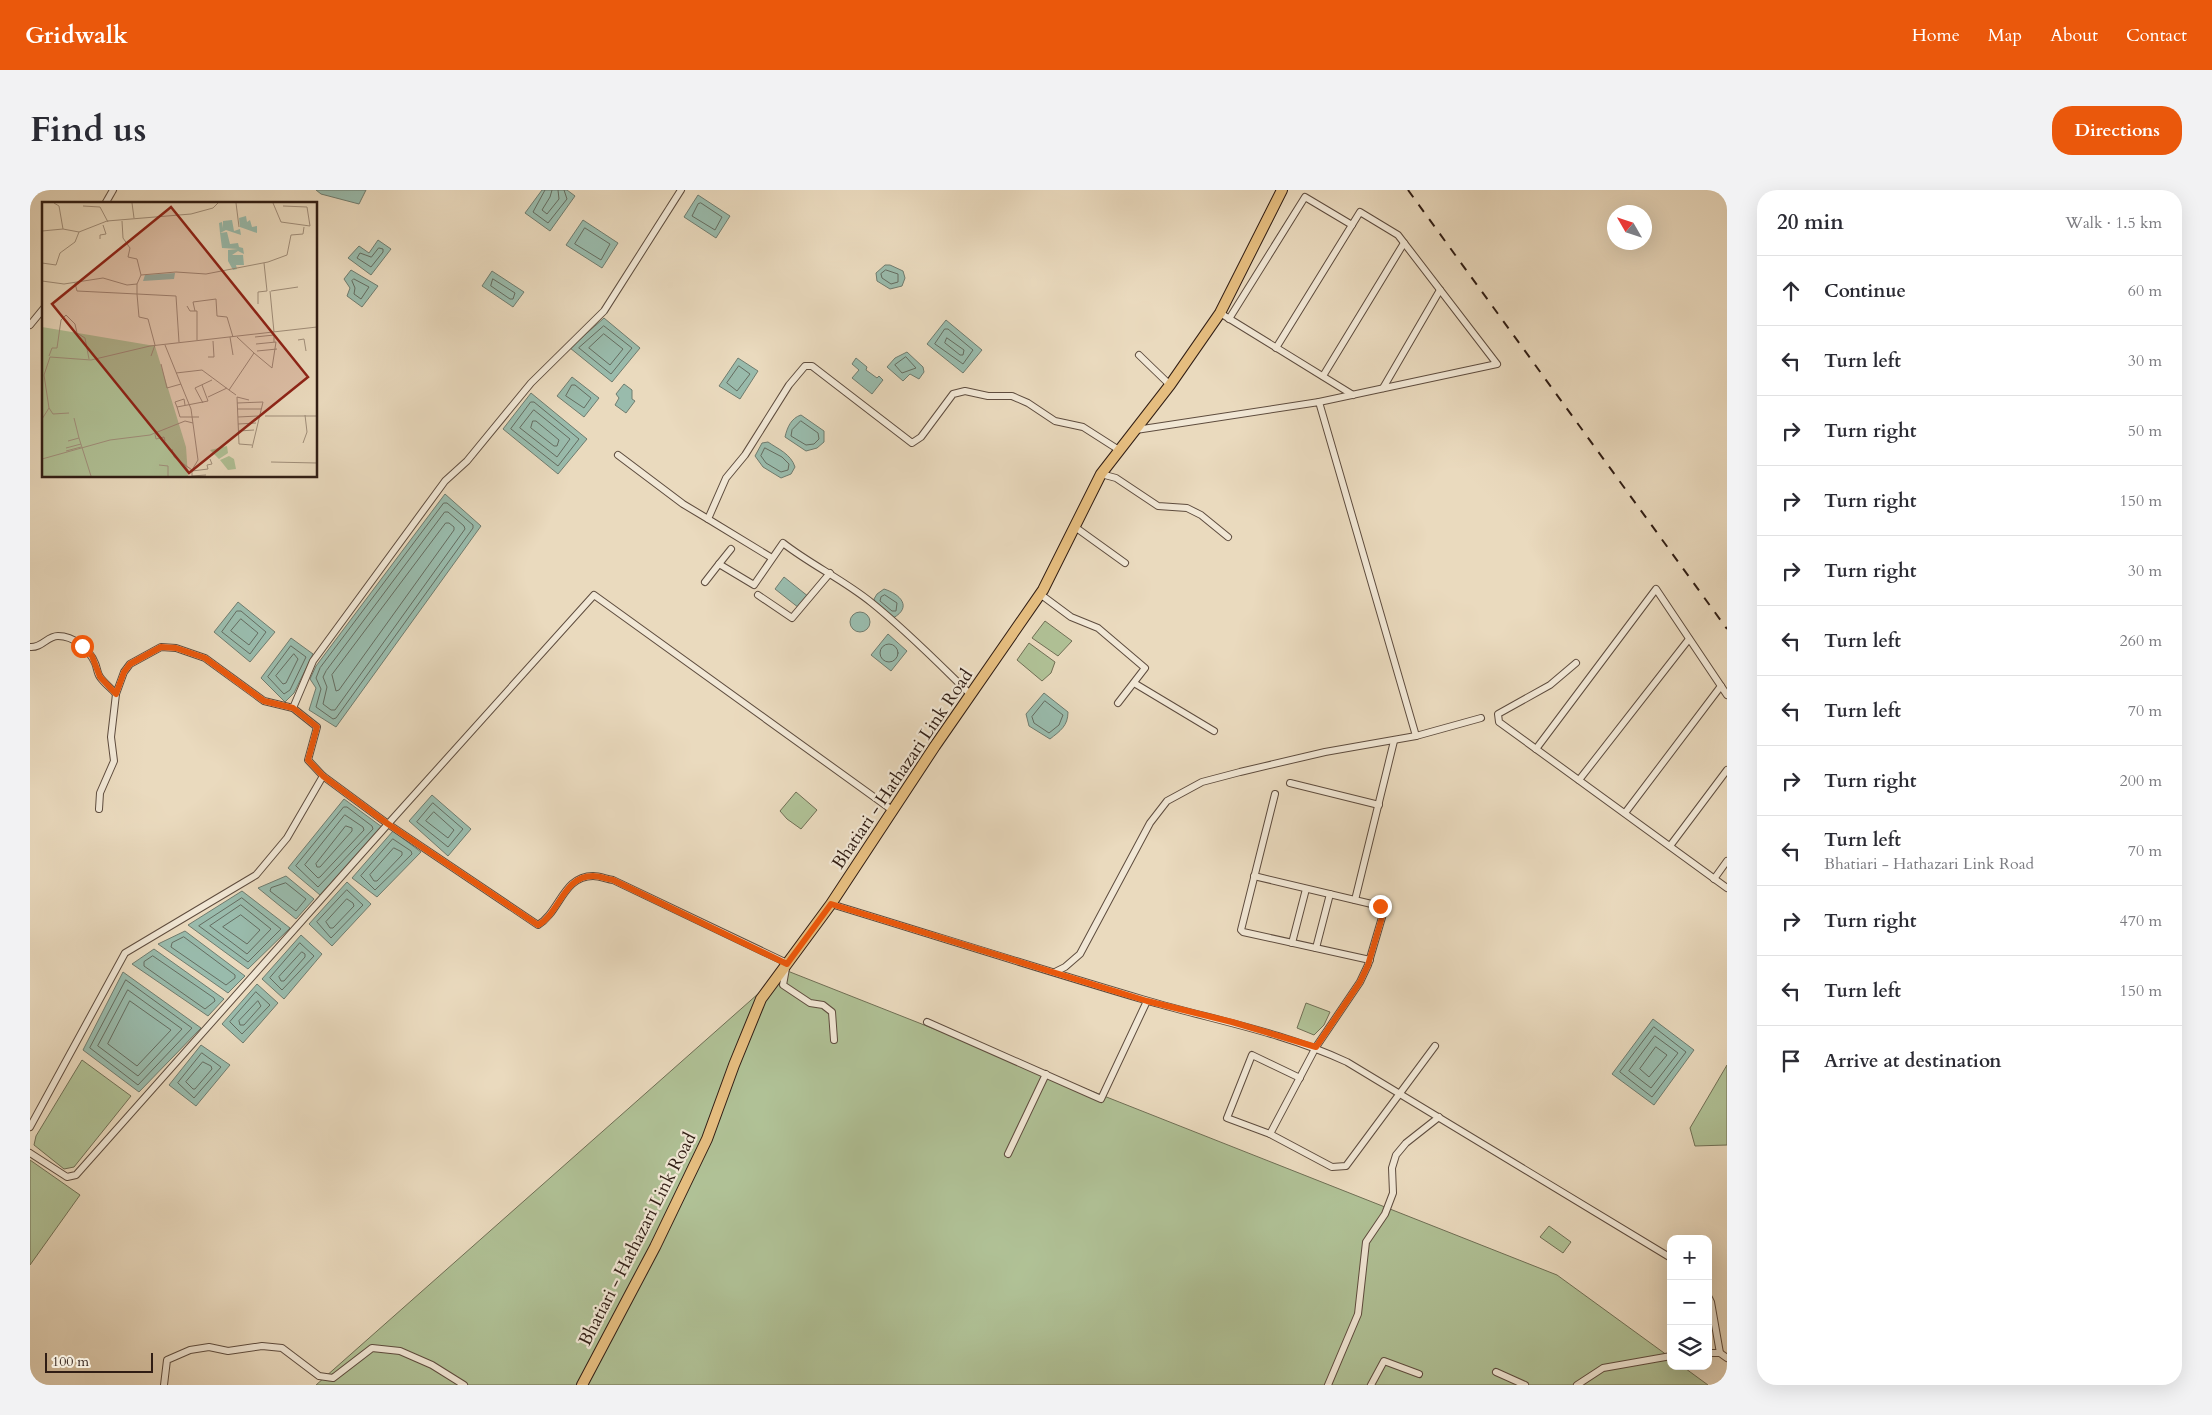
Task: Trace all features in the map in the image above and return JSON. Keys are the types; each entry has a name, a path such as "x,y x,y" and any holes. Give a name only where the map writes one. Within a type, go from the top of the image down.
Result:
{"main road":[{"name":"Bhatiari - Hathazari Link Road","path":"582,1385 655,1247 707,1139 761,999 831,904 892,810 1040,594 1101,474 1225,316 1282,190"}],"street":[{"path":"107,202 113,190"},
{"path":"293,708 313,661 445,481 468,461 531,383 604,311 681,190"},
{"path":"1352,225 1305,197 1225,316 1353,395"},
{"path":"1134,430 1320,402 1497,364 1398,235 1360,212 1276,348"},
{"path":"1323,376 1404,243"},
{"path":"1383,388 1440,290"},
{"path":"30,325 42,310"},
{"path":"1139,355 1170,385"},
{"path":"708,519 726,478 744,455 789,385 805,366 812,366 912,443 921,437 953,394 965,391 988,396 1012,396 1028,403 1055,421 1083,427 1119,450"},
{"path":"1320,402 1416,736"},
{"path":"618,455 683,504 772,558"},
{"path":"1101,474 1116,478 1158,506 1186,508 1201,515 1228,537"},
{"path":"1075,527 1125,563"},
{"path":"719,564 754,585 783,543 804,559 830,573 872,603 971,695"},
{"path":"705,582 731,549"},
{"path":"758,595 792,618 830,573"},
{"path":"1536,749 1656,589 1727,695"},
{"path":"1040,594 1071,617 1098,628 1145,668 1118,703"},
{"path":"30,1153 67,1178 76,1175 594,595 892,810"},
{"path":"30,647 38,646 58,636 73,640 92,656 100,677 116,694"},
{"path":"1579,780 1689,638"},
{"path":"100,808 100,794 114,761 111,737 116,694 124,672 130,664 161,647 176,648 205,658 264,701 293,708 317,727 308,760 323,776 388,824 538,925 545,922 565,891 577,880 593,876 613,880 787,964 783,985 810,1003 823,1005 832,1012 834,1040"},
{"path":"1576,662 1550,685 1498,714 1500,722 1727,888"},
{"path":"1134,683 1214,731"},
{"path":"1625,813 1721,686"},
{"path":"1055,972 1065,967 1080,954 1150,823 1167,801 1202,782 1325,752 1416,736 1482,718"},
{"path":"1355,900 1394,741"},
{"path":"1670,846 1727,770"},
{"path":"30,1127 125,953 256,875 287,838 323,776"},
{"path":"1290,783 1379,805"},
{"path":"1275,794 1240,930 1370,960"},
{"path":"1714,878 1727,861"},
{"path":"1254,876 1380,906 1383,910 1370,960 1360,982 1316,1047 1270,1134"},
{"path":"1292,943 1306,889"},
{"path":"1316,948 1330,894"},
{"path":"831,904 1147,1001 1232,1022 1316,1047 1347,1062 1400,1096 1439,1117 1667,1256"},
{"path":"927,1022 1101,1099 1147,1001"},
{"path":"1300,1078 1252,1055 1227,1118 1270,1134 1332,1167 1346,1166 1400,1096 1435,1046"},
{"path":"1008,1154 1046,1074"},
{"path":"1328,1385 1358,1314 1366,1242 1385,1214 1393,1193 1392,1168 1396,1155 1406,1143 1439,1117"},
{"path":"1712,1308 1720,1353"},
{"path":"164,1385 167,1360 190,1350 209,1347 228,1350 262,1346 282,1348 319,1376 333,1378 372,1348 400,1351 432,1365 464,1385"},
{"path":"1712,1353 1720,1353 1727,1357"},
{"path":"1577,1385 1603,1368 1667,1357"},
{"path":"1371,1385 1384,1361 1419,1374"},
{"path":"1496,1372 1526,1385"}],"shaded area":[{"path":"1045,621 1072,641 1058,656 1032,638"},
{"path":"1029,643 1055,662 1051,673 1042,681 1017,660"},
{"path":"796,792 817,810 801,829 787,819 780,811"},
{"path":"785,970 1557,1275 1667,1355 1667,1370 1687,1370 1708,1385 316,1385"},
{"path":"1306,1003 1330,1012 1324,1025 1314,1035 1297,1028"},
{"path":"82,1060 131,1096 74,1167 64,1169 34,1145 36,1136"},
{"path":"1727,1065 1727,1145 1695,1146 1690,1128"},
{"path":"30,1160 80,1195 30,1265"},
{"path":"1549,1226 1571,1242 1563,1253 1540,1237"}],"water":[{"path":"316,190 366,190 359,204 321,194"},
{"path":"542,190 567,190 575,196 550,231 525,213"},
{"path":"698,195 730,216 716,238 684,217"},
{"path":"583,220 618,243 602,268 566,245"},
{"path":"378,240 391,249 371,275 348,258 359,246 369,253"},
{"path":"885,265 890,265 903,271 905,278 902,286 890,289 877,281 876,273"},
{"path":"351,270 378,286 362,307 347,296 350,288 344,279"},
{"path":"492,271 524,292 513,307 482,286"},
{"path":"604,318 640,348 612,382 570,348"},
{"path":"946,320 982,350 963,373 927,344"},
{"path":"907,352 923,367 924,372 919,379 910,374 903,381 887,367 895,358"},
{"path":"738,358 758,371 740,399 719,386"},
{"path":"856,358 867,367 866,370 883,380 872,394 852,378 859,370 852,364"},
{"path":"572,377 599,398 584,417 557,396"},
{"path":"624,384 632,390 632,399 635,401 626,413 615,405 619,398 616,394"},
{"path":"531,393 587,439 558,474 503,429"},
{"path":"801,415 824,431 824,442 817,448 806,451 785,437 790,424"},
{"path":"768,442 784,452 793,462 795,467 791,474 781,478 763,467 755,456 762,443"},
{"path":"445,494 481,526 336,727 309,710 316,688 310,679 316,666"},
{"path":"784,577 809,597 799,608 775,589"},
{"path":"884,589 895,594 902,601 902,610 893,618 876,604 874,599"},
{"path":"238,602 275,632 250,662 214,632"},
{"path":"860,612 867,615 870,622 867,629 860,632 853,629 850,622 853,615"},
{"path":"888,634 907,651 891,671 871,655"},
{"path":"291,638 313,654 294,693 285,702 261,678"},
{"path":"1044,693 1068,712 1065,725 1050,739 1029,726 1026,714"},
{"path":"432,795 471,829 448,856 409,821"},
{"path":"344,799 382,827 320,895 288,868"},
{"path":"393,831 421,852 377,897 352,878"},
{"path":"286,876 314,899 296,919 258,888"},
{"path":"347,882 371,904 332,946 309,924"},
{"path":"242,891 290,928 248,969 188,925"},
{"path":"185,931 245,976 228,993 158,944"},
{"path":"301,935 322,954 284,999 262,979"},
{"path":"154,949 224,999 208,1016 132,964"},
{"path":"123,972 201,1028 139,1092 83,1050"},
{"path":"257,984 278,1003 243,1043 222,1024"},
{"path":"1653,1019 1694,1050 1654,1105 1612,1074"},
{"path":"201,1045 230,1065 196,1106 169,1085"}],"railway":[{"path":"1408,190 1727,629"}],"route":[{"path":"82,646 92,656 100,677 116,694 124,672 130,664 161,647 176,648 205,658 264,701 293,708 317,727 308,760 323,776 388,824 538,925 545,922 565,891 577,880 593,876 613,880 787,964 831,904 1147,1001 1232,1022 1316,1047 1360,982 1368,965 1383,914 1380,906"}]}
